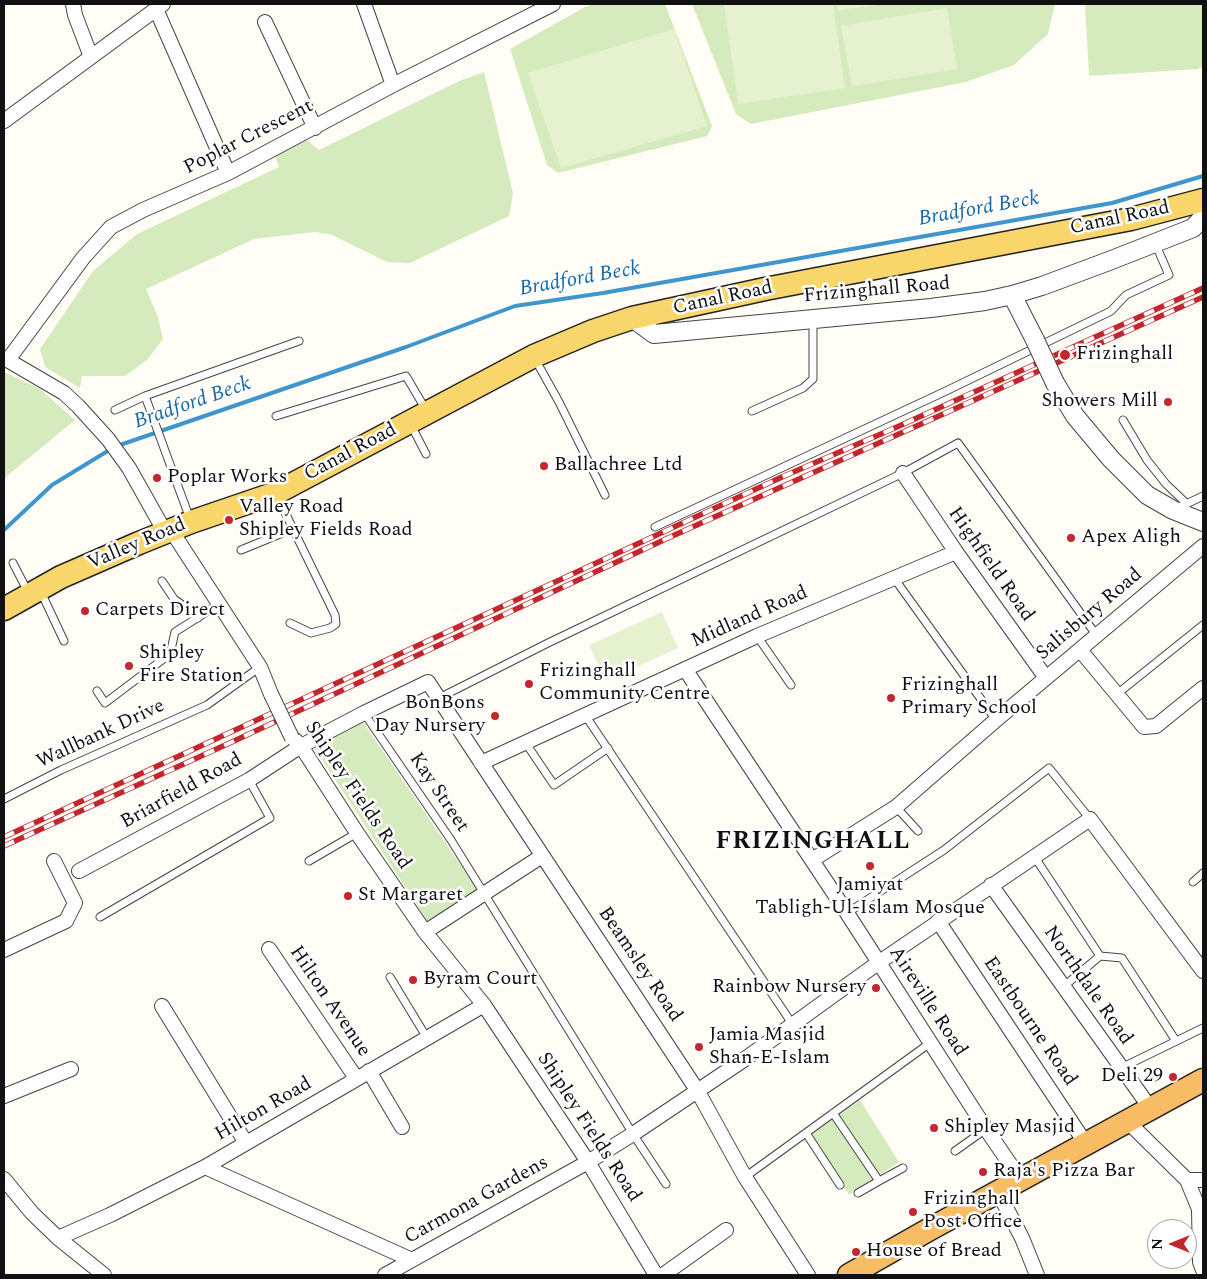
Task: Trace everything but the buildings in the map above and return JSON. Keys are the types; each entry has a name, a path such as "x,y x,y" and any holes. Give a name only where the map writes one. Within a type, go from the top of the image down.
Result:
{"highway":[{"path":"856,1274 998,1192 1203,1080"}],"main road":[{"name":"Canal Road","path":"276,493 534,356 593,331 632,318 765,289 1131,219 1203,200"},
{"name":"Valley Road","path":"4,609 61,577 168,531 276,493"}],"street":[{"path":"73,4 75,15 91,57"},
{"path":"364,4 393,85"},
{"name":"Poplar Crescent","path":"6,359 82,258 111,227 143,210 228,173 393,85 553,4"},
{"path":"4,121 159,6 228,173"},
{"path":"265,22 314,128"},
{"name":"Frizinghall Road","path":"632,318 654,334 734,328 812,318 931,308 985,301 1012,295 1109,261 1193,228 1203,217"},
{"path":"1012,295 1055,383 1075,416 1111,459 1148,495 1180,507 1203,522"},
{"name":"Shipley Fields Road","path":"6,359 64,393 108,439 123,459 168,531 260,667 270,694 297,742 425,932 484,1005 588,1162 656,1275"},
{"name":"Highfield Road","path":"903,473 956,552 1046,678"},
{"name":"Salisbury Road","path":"812,860 896,807 996,720 1203,546"},
{"name":"Midland Road","path":"481,763 757,636 956,552"},
{"path":"1080,650 1144,728 1156,726 1203,688"},
{"name":"Aireville Road","path":"685,669 1021,1180"},
{"name":"Beamsley Road","path":"428,682 697,1090 744,1177 808,1275"},
{"name":"Briarfield Road","path":"79,871 249,780 297,742 428,682"},
{"path":"1090,819 1203,971"},
{"name":"Carmona Gardens","path":"385,1275 588,1162 633,1134 745,1059 878,962 1090,819"},
{"path":"425,932 542,856"},
{"path":"4,950 66,921 75,903 54,861"},
{"name":"Northdale Road","path":"991,885 1151,1110"},
{"name":"Eastbourne Road","path":"938,921 1086,1144"},
{"name":"Hilton Avenue","path":"269,949 402,1127"},
{"name":"Hilton Road","path":"58,1238 205,1167 484,1005"},
{"path":"162,1006 246,1143"},
{"path":"4,1096 71,1069"},
{"path":"1128,1122 1187,1180 1201,1206 1200,1262 1203,1270"},
{"path":"205,1167 412,1260"},
{"path":"4,1179 32,1212 58,1238 104,1275"},
{"path":"1187,1180 1203,1180"},
{"path":"998,1192 1022,1238 1037,1275"},
{"path":"663,1275 726,1230"}],"lane":[{"path":"655,527 946,391 1111,311 1126,295 1169,275 1155,242"},
{"path":"752,411 803,388 813,379 812,318"},
{"path":"116,410 146,396 299,341"},
{"path":"534,356 560,402 605,495"},
{"path":"276,416 406,376 426,454"},
{"path":"146,396 191,522"},
{"path":"1123,420 1180,507 1203,496"},
{"path":"439,698 903,473 958,443 1097,636"},
{"path":"276,493 335,614 336,624 330,628 311,633 290,622"},
{"path":"241,550 293,527"},
{"path":"13,563 35,592 64,641"},
{"path":"894,578 996,720"},
{"path":"162,581 174,599 198,618"},
{"path":"97,691 105,704 170,654 175,632 219,604"},
{"path":"1116,694 1203,625"},
{"path":"757,636 792,685"},
{"name":"Wallbank Drive","path":"4,799 61,770 207,705 260,667"},
{"name":"Kay Street","path":"364,712 451,840 666,1184"},
{"path":"585,715 793,1025"},
{"path":"525,742 554,784 608,748"},
{"path":"847,913 944,850 1049,768 1090,819"},
{"path":"100,917 270,818 249,780"},
{"path":"896,807 918,831"},
{"path":"309,861 357,833"},
{"path":"1034,856 1100,956"},
{"path":"1193,882 1203,874"},
{"path":"1063,987 1100,956 1122,958 1176,1041"},
{"path":"390,977 427,1038"},
{"path":"1121,1068 1203,1028"},
{"path":"744,1177 930,1044"},
{"path":"833,1114 879,1181"},
{"path":"955,1151 986,1129"},
{"path":"806,1133 840,1185"},
{"path":"858,1194 903,1168"}],"green space":[{"path":"595,4 665,4 712,126 707,136 558,173 547,165 510,49 585,7"},
{"path":"692,4 1055,4 1048,34 1014,65 966,82 751,124 736,114"},
{"path":"724,4 833,4 845,88 738,104"},
{"path":"837,4 886,4 838,10"},
{"path":"1085,4 1203,4 1203,67 1198,69 1089,76"},
{"path":"947,8 957,69 852,86 841,26"},
{"path":"674,29 707,126 561,168 528,73"},
{"path":"484,72 513,193 509,216 410,263 387,262 332,235 315,232 254,239 146,289 158,317 163,339 147,360 125,376 82,376 80,388 45,367 40,349 93,271 137,234 279,167 275,155 306,139 319,150 459,81"},
{"path":"4,372 40,389 75,420 7,476 4,481"},
{"path":"662,612 678,648 606,681 589,645"},
{"path":"363,722 477,889 428,922 314,747"},
{"path":"860,1100 899,1162 849,1195 812,1134"}],"waterway":[{"name":"Bradford Beck","path":"117,446 406,347 515,306 603,293 1112,203 1203,176"},
{"name":"Bradford Beck","path":"4,530 52,485 111,449"}],"railway":[{"path":"4,837 782,477 1203,288"},
{"path":"4,846 234,741 668,538 1203,297"}],"place":[{"name":"Frizinghall","path":"1065,355"},
{"name":"Showers Mill","path":"1168,402"},
{"name":"Ballachree Ltd","path":"544,466"},
{"name":"Poplar Works","path":"157,478"},
{"name":"Valley Road Shipley Fields Road","path":"229,520"},
{"name":"Apex Aligh","path":"1071,538"},
{"name":"Carpets Direct","path":"85,611"},
{"name":"Shipley Fire Station","path":"129,666"},
{"name":"Frizinghall Community Centre","path":"529,684"},
{"name":"Frizinghall Primary School","path":"891,698"},
{"name":"BonBons Day Nursery","path":"495,716"},
{"name":"Jamiyat Tabligh-Ul-Islam Mosque","path":"870,866"},
{"name":"St Margaret","path":"348,896"},
{"name":"Byram Court","path":"413,980"},
{"name":"Rainbow Nursery","path":"876,988"},
{"name":"Jamia Masjid Shan-E-Islam","path":"699,1047"},
{"name":"Deli 29","path":"1173,1077"},
{"name":"Shipley Masjid","path":"934,1128"},
{"name":"Raja's Pizza Bar","path":"983,1172"},
{"name":"Frizinghall Post Office","path":"913,1212"},
{"name":"House of Bread","path":"856,1252"}],"district":[{"name":"FRIZINGHALL","path":"813,843"}]}
